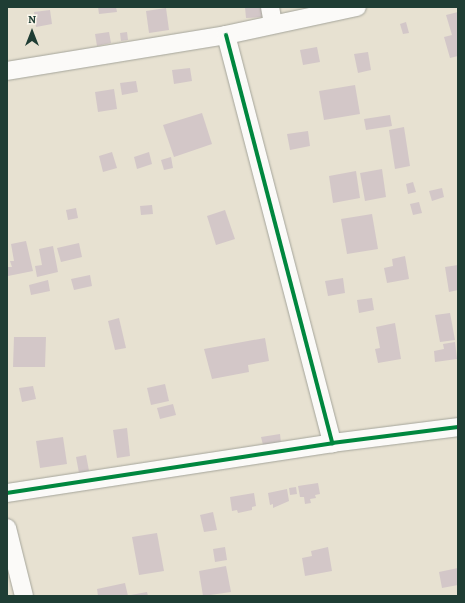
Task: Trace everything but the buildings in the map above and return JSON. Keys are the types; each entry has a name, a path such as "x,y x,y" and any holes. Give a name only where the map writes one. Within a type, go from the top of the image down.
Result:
{"street":[{"path":"7,72 226,35 271,16 357,7"},
{"path":"226,35 332,443"},
{"path":"7,493 332,443 458,427"},
{"path":"7,528 24,596"}],"cycle path":[{"path":"226,35 332,443"},
{"path":"7,493 332,443 458,427"}]}
